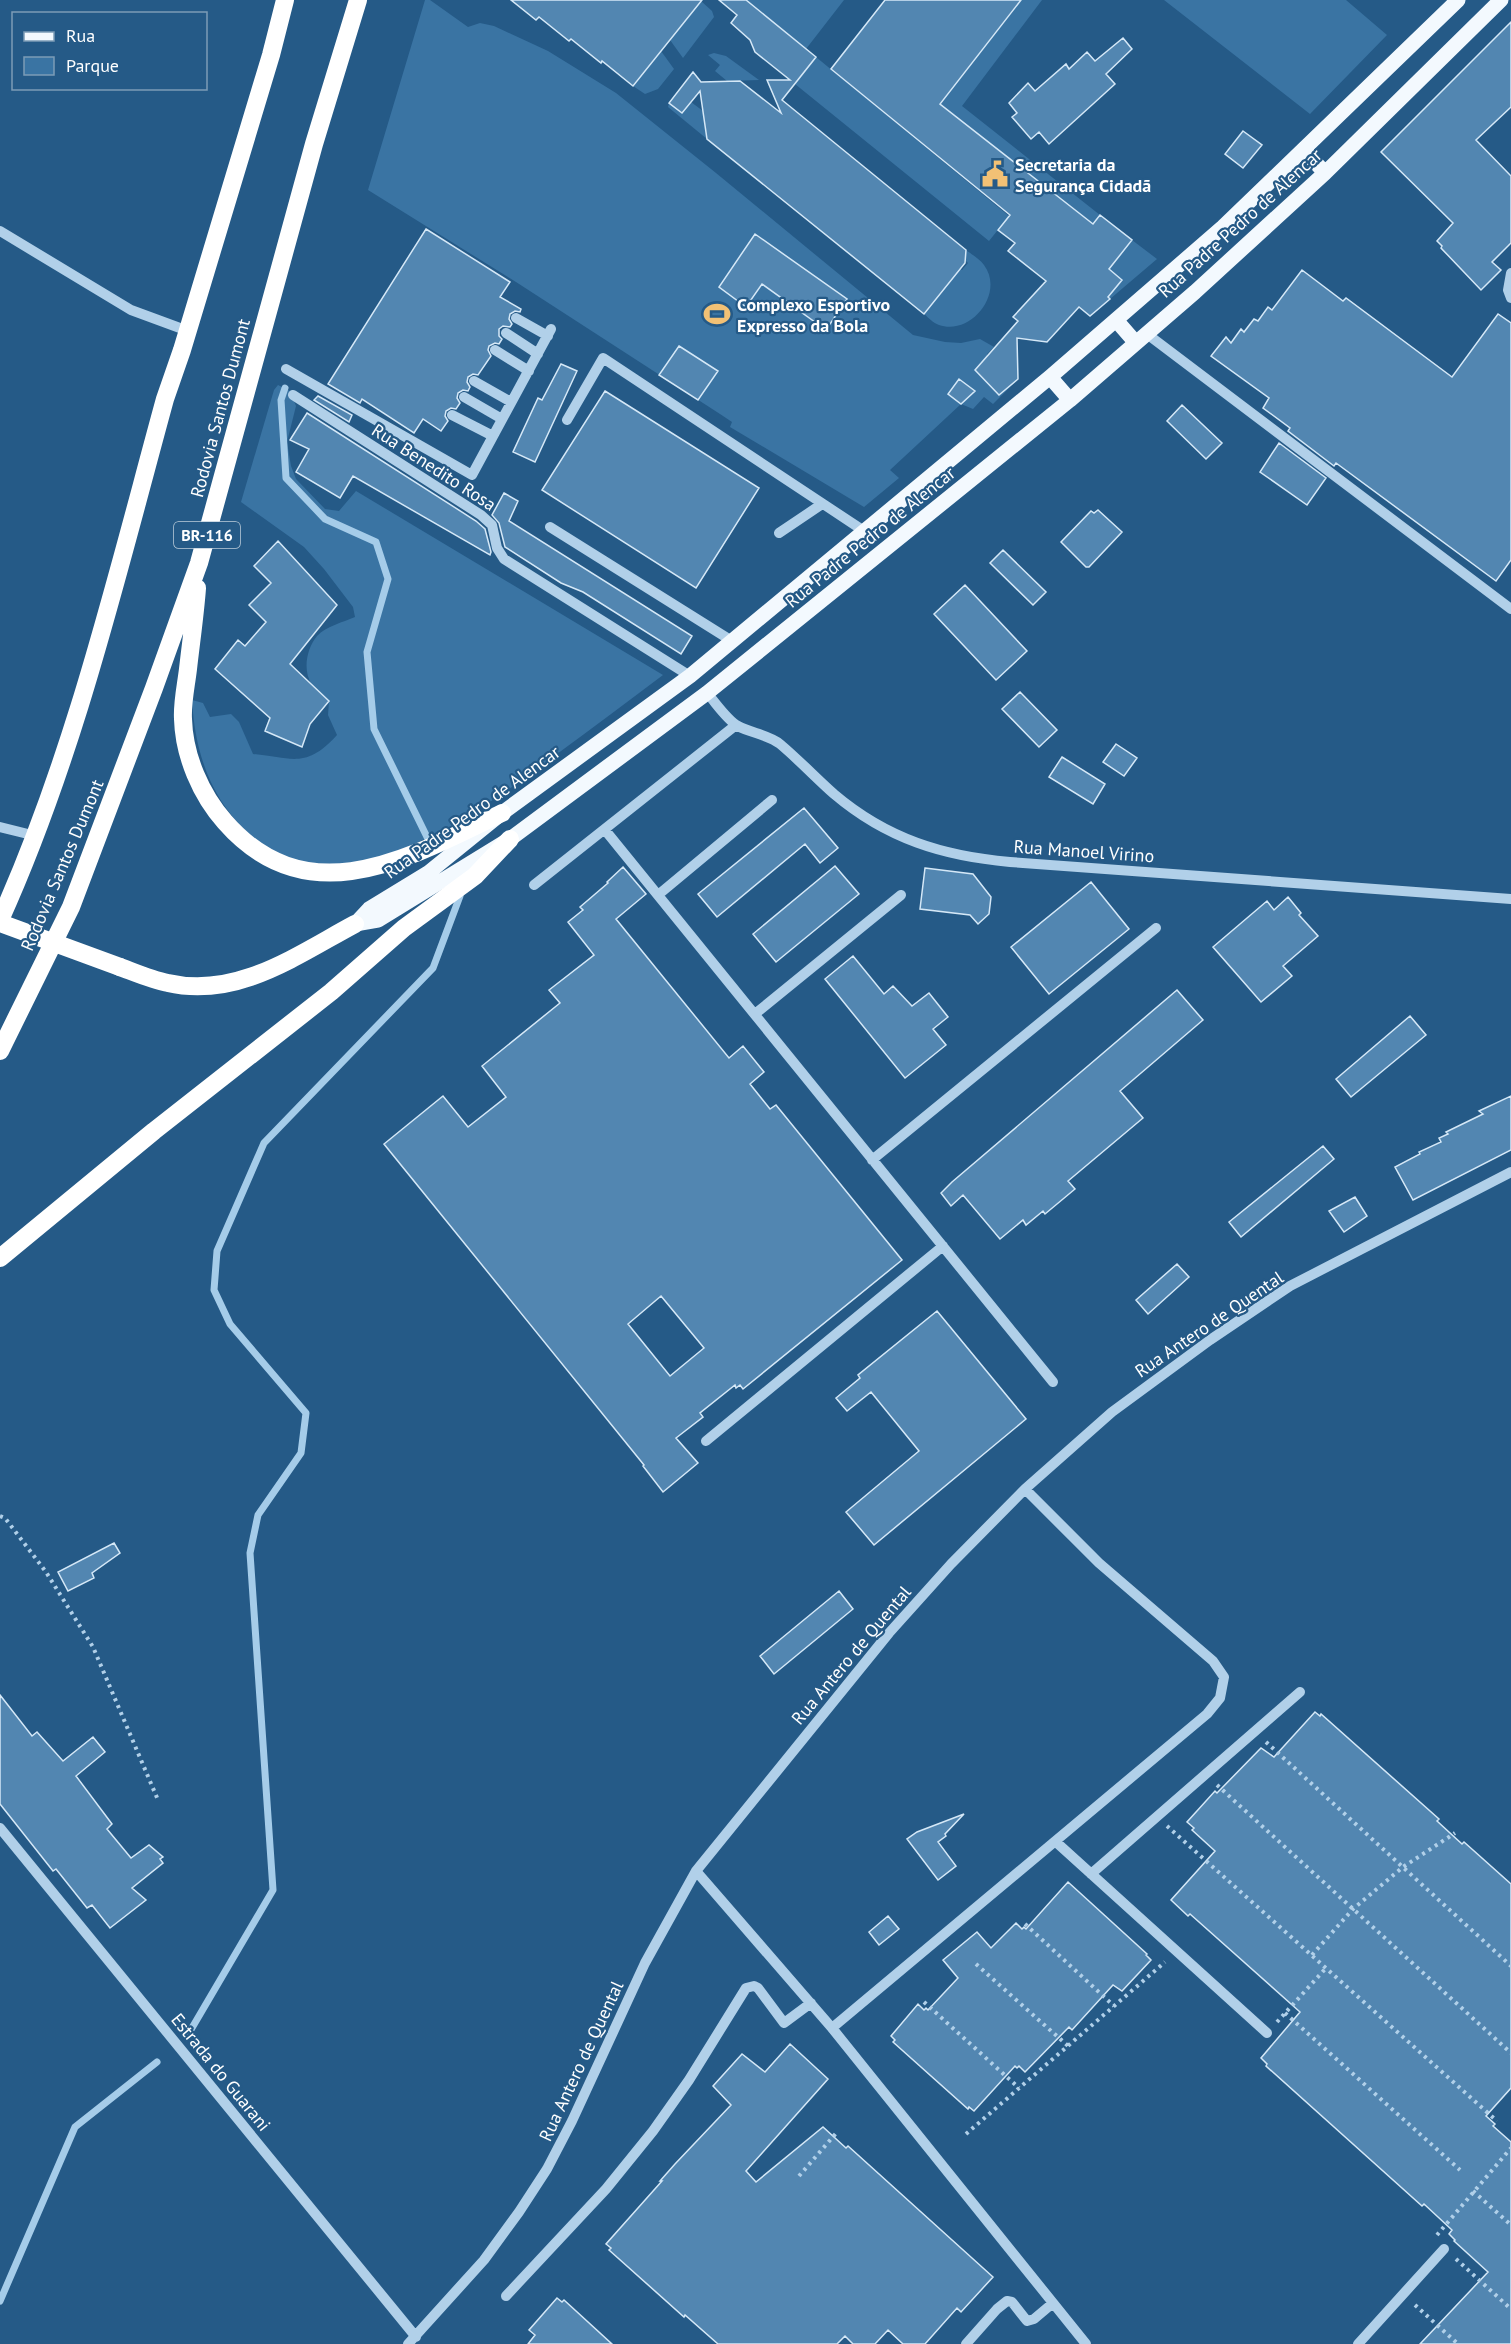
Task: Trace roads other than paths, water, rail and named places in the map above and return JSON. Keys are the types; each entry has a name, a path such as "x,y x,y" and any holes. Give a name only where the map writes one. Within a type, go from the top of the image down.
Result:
{"highway":[{"name":"Rodovia Santos Dumont","path":"0,922 36,836 77,713 165,399 271,55 285,0"},
{"name":"Rodovia Santos Dumont","path":"0,1051 71,907 199,563 314,144 358,0"},
{"path":"199,563 184,701 185,740 204,793 216,812 250,847 295,869 325,874 370,870 423,851 502,813"},
{"path":"0,1258 154,1131 331,992 404,928 475,876 510,839"},
{"path":"0,922 120,967 167,983 188,986 237,983 273,968 355,924"}],"main road":[{"name":"Rua Padre Pedro de Alencar","path":"355,924 369,909 428,873 502,813 690,676 1050,377 1223,227 1458,0"},
{"name":"Rua Padre Pedro de Alencar","path":"355,924 378,920 510,839 707,693 1070,400 1142,338 1325,173 1501,0"},
{"path":"1304,150 1325,173"},
{"path":"1116,320 1142,338"},
{"path":"1050,377 1070,400"}],"street":[{"path":"0,231 131,310 188,330"},
{"path":"1511,273 1508,290 1511,298"},
{"path":"286,369 472,475 550,333 516,318"},
{"path":"506,333 538,354"},
{"path":"1142,338 1511,609"},
{"path":"495,350 529,370"},
{"path":"567,420 603,358 864,531"},
{"path":"474,381 512,402"},
{"name":"Rua Benedito Rosa","path":"293,395 481,515 492,525 496,548 504,559 690,676"},
{"path":"464,397 502,419"},
{"path":"452,415 494,436"},
{"path":"778,534 822,504"},
{"path":"550,527 732,641"},
{"name":"Rua Manoel Virino","path":"707,693 736,725 778,742 836,795 869,820 903,838 938,851 973,859 1511,900"},
{"path":"534,885 736,725"},
{"path":"658,895 772,800"},
{"path":"0,827 36,836"},
{"path":"605,830 1053,1382"},
{"path":"755,1014 901,895"},
{"path":"873,1160 1156,928"},
{"name":"Rua Antero de Quental","path":"412,2341 484,2260 547,2169 572,2121 645,1964 696,1871 889,1633 951,1564 1025,1489 1112,1412 1263,1303 1290,1286 1511,1172"},
{"path":"706,1441 943,1246"},
{"path":"832,2028 1207,1714 1220,1698 1224,1677 1213,1661 1099,1563 1025,1489"},
{"path":"1091,1874 1300,1692"},
{"name":"Estrada do Guarani","path":"0,1828 412,2341"},
{"path":"1056,1842 1267,2033"},
{"path":"696,1871 832,2028 1086,2344"},
{"path":"506,2296 606,2189 654,2131 689,2080 746,1988 754,1986 758,1988 784,2023 811,2003"},
{"path":"1358,2344 1444,2249"},
{"path":"966,2344 1007,2301 1012,2302 1027,2321 1034,2319 1053,2303"}],"waterway":[{"path":"285,388 281,400 286,478 325,519 376,542 388,579 367,652 374,729 428,839"},
{"path":"189,2033 273,1890 250,1553 258,1515 301,1453 306,1413 230,1324 214,1290 217,1251 264,1143 433,968 460,896"},
{"path":"0,2301 75,2127 157,2062"}],"place":[{"name":"Secretaria da Segurança Cidadã","path":"995,174"},
{"name":"Complexo Esportivo Expresso da Bola","path":"717,314"}]}
